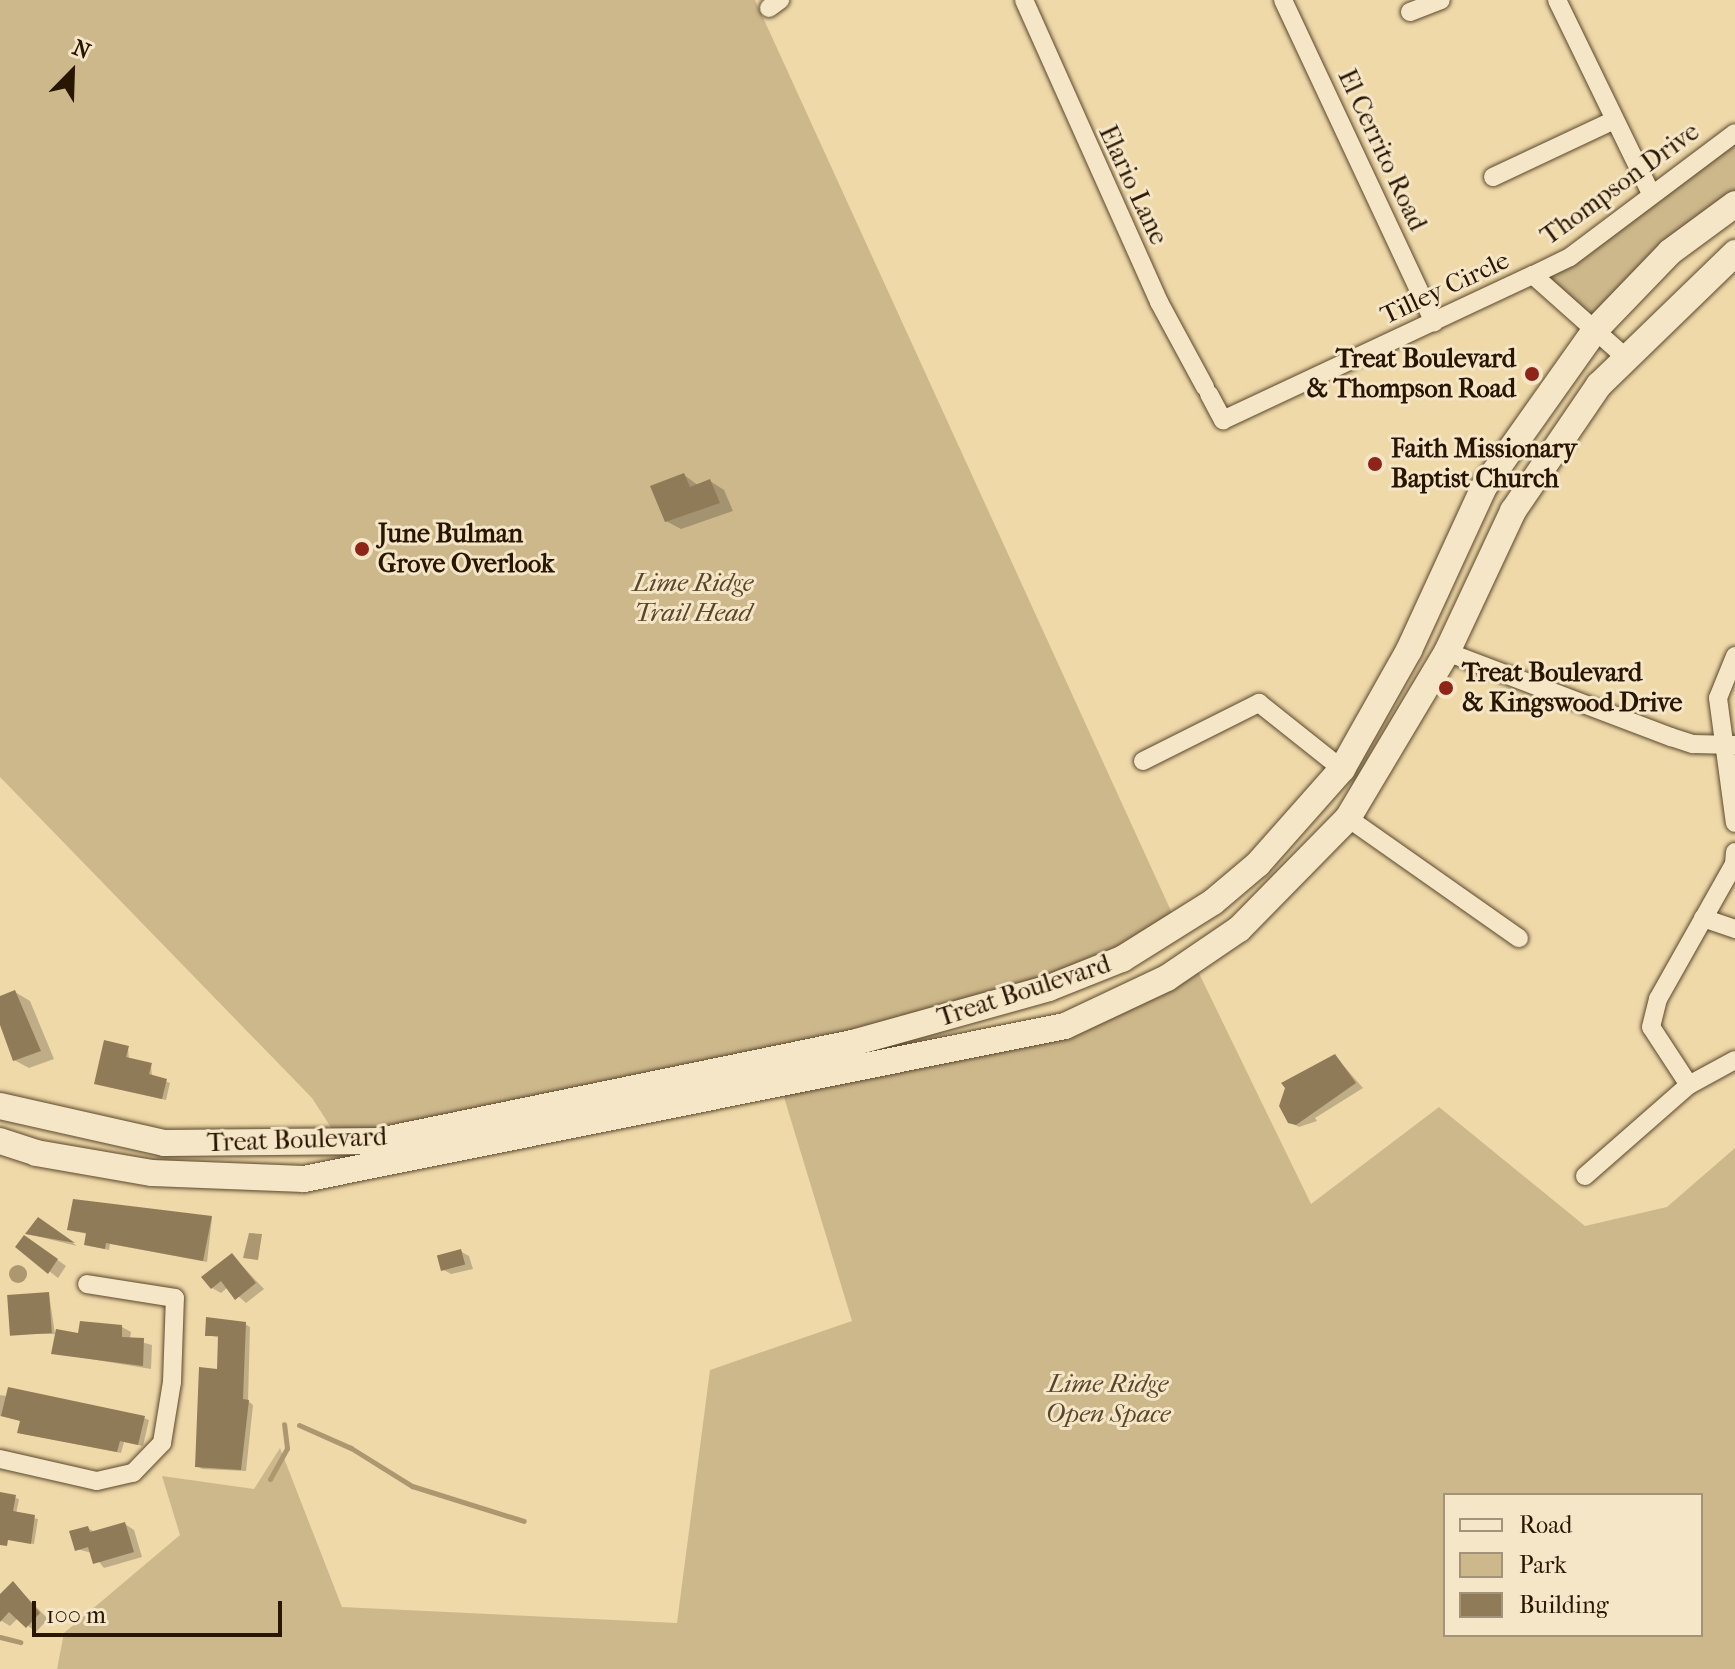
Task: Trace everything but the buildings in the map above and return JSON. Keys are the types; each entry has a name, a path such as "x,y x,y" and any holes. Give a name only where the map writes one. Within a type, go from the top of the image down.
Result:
{"main road":[{"name":"Treat Boulevard","path":"0,1106 164,1143 379,1141 856,1042 1049,988 1122,959 1213,902 1258,864 1345,765 1409,650 1484,487 1595,330 1670,252 1735,204"},
{"name":"Treat Boulevard","path":"0,1141 152,1173 304,1179 1065,1026 1167,978 1239,929 1348,818 1447,652 1513,511 1599,385 1735,253"},
{"path":"1345,765 1387,728 1422,664 1432,653 1447,652 1441,643 1440,617 1469,554 1471,517"}],"street":[{"name":"Elario Lane","path":"1024,0 1159,302 1223,420"},
{"name":"El Cerrito Road","path":"1283,0 1434,322"},
{"path":"1410,12 1441,0"},
{"path":"1557,0 1612,121 1651,194"},
{"path":"1493,177 1612,121"},
{"name":"Thompson Drive","path":"1533,275 1570,257 1735,133"},
{"name":"Tilley Circle","path":"1223,420 1533,275 1625,357"},
{"path":"1447,652 1671,737 1729,746"},
{"path":"1735,656 1718,698 1729,746 1735,823"},
{"path":"1143,761 1259,703 1345,765"},
{"path":"1348,818 1519,938"},
{"path":"1689,1085 1651,1027 1658,999 1735,852"},
{"path":"1703,918 1735,929"},
{"path":"1585,1176 1689,1085 1735,1060"},
{"path":"0,1459 97,1481 133,1473 162,1443 172,1382 175,1298 87,1284"}],"green space":[{"name":"Lime Ridge Trail Head","path":"0,0 755,0 1177,924 1049,988 341,1143 312,1098 0,777"},
{"path":"1735,133 1735,204 1595,330 1533,275"},
{"name":"Lime Ridge Open Space","path":"1193,961 1311,1204 1439,1107 1585,1226 1667,1207 1735,1148 1735,1669 57,1669 64,1633 180,1535 162,1476 254,1489 280,1448 342,1607 677,1623 710,1370 852,1321 780,1084 1065,1026"}],"shaded area":[{"path":"249,1233 262,1234 258,1260 243,1258"},
{"path":"14,1265 22,1265 27,1274 25,1281 14,1283 9,1278 9,1270"}],"waterway":[{"path":"270,1479 287,1448 284,1424"},
{"path":"299,1425 351,1448 412,1486 524,1521"},
{"path":"0,1637 20,1642"}],"place":[{"name":"Treat Boulevard & Thompson Road","path":"1532,374"},
{"name":"Faith Missionary Baptist Church","path":"1375,464"},
{"name":"June Bulman Grove Overlook","path":"362,549"},
{"name":"Treat Boulevard & Kingswood Drive","path":"1446,688"}]}
